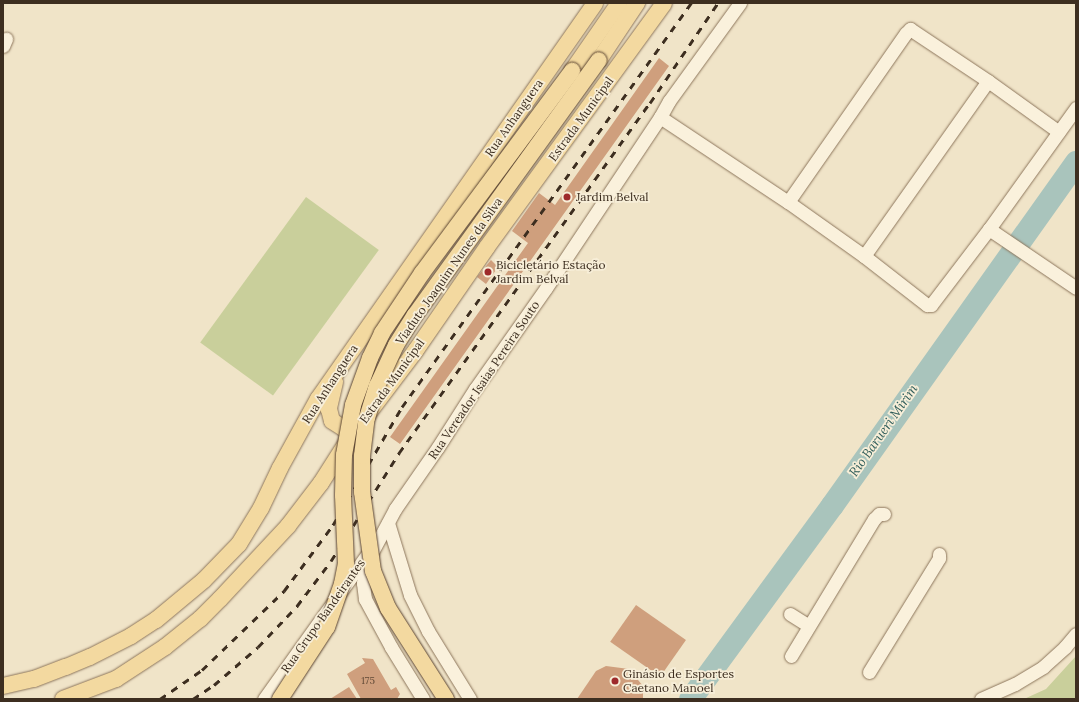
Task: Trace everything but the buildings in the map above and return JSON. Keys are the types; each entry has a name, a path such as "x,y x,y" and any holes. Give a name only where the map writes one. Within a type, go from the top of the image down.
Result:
{"main road":[{"name":"Rua Anhanguera","path":"3,686 34,679 112,646 156,620 204,580 239,544 249,530 293,443 318,400 339,371 354,346 595,3"},
{"name":"Viaduto Joaquim Nunes da Silva","path":"280,699 327,628 342,584 346,564 343,495 344,455 353,405 370,358 382,333 422,273 572,71 619,3"},
{"name":"Viaduto Joaquim Nunes da Silva","path":"446,699 388,608 373,571 362,492 362,456 367,418 377,386 396,345 415,316 599,60 637,3"},
{"name":"Estrada Municipal","path":"63,699 116,679 164,647 200,620 288,526 321,483 360,424 416,350 487,247 664,3"},
{"path":"339,371 330,400 330,416 332,422 343,428 360,424"}],"street":[{"name":"Rua Vereador Isaias Pereira Souto","path":"423,699 391,647 365,599 364,583 366,568 395,509 438,447 475,389 546,288 660,117 669,101 740,3"},
{"path":"788,202 910,29 988,81 1059,132"},
{"path":"864,256 988,81"},
{"path":"660,117 788,202 864,256 927,305 931,305 994,233 1076,108"},
{"path":"994,233 1076,288"},
{"path":"791,656 874,519 879,514 884,514"},
{"path":"385,528 410,595 428,631 470,699"},
{"name":"Rua Grupo Bandeirantes","path":"264,699 385,528"},
{"path":"869,672 939,558 939,554"},
{"path":"790,614 809,626"},
{"path":"981,699 1025,679 1043,667 1065,647 1076,634"}],"green space":[{"path":"306,197 379,250 273,396 200,343"},
{"path":"1076,656 1076,699 1024,699 1046,689"}],"waterway":[{"name":"Rio Barueri Mirim","path":"690,699 832,505 1076,162"}],"railway":[{"path":"160,699 202,670 284,591 333,525 402,407 691,3"},
{"path":"193,699 214,685 258,647 297,606 331,561 399,453 650,103 718,3"}],"place":[{"name":"Jardim Belval","path":"567,197"},
{"name":"Bicicletário Estação Jardim Belval","path":"488,272"},
{"name":"Ginásio de Esportes Caetano Manoel","path":"615,681"}]}
